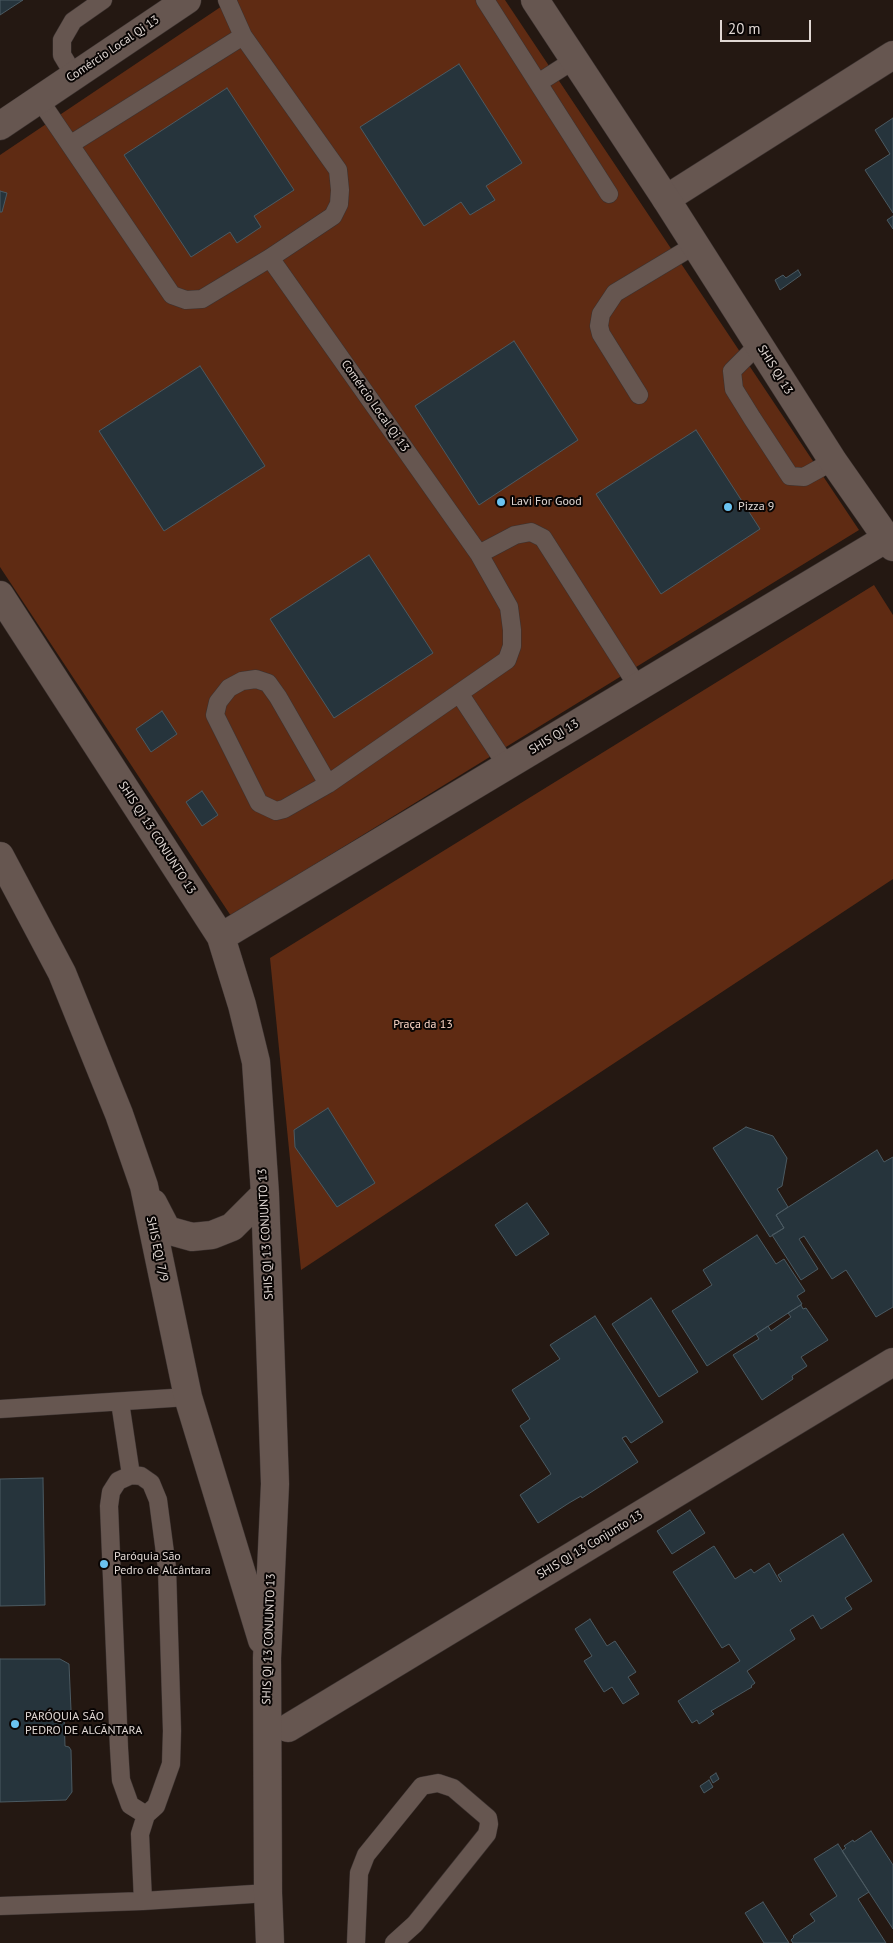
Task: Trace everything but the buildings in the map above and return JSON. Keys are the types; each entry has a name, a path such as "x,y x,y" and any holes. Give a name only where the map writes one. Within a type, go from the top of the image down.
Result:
{"street":[{"name":"Comércio Local Qi 13","path":"0,126 187,0"},
{"name":"SHIS QI 13","path":"221,937 638,687 890,543 833,462 666,199 536,0"},
{"path":"666,199 893,56"},
{"name":"SHIS QI 13 CONJUNTO 13","path":"0,595 221,937 242,1005 256,1062 265,1194 276,1484 267,1658 270,1943"},
{"name":"SHIS EQI 7/9","path":"0,856 62,973 119,1114 144,1186 188,1397 267,1658"},
{"path":"144,1186 167,1230 192,1237 212,1235 232,1227 265,1194"},
{"name":"SHIS QI 13 Conjunto 13","path":"288,1728 893,1362"}],"lane":[{"path":"74,75 62,55 62,40 73,21 103,0"},
{"path":"39,98 172,295 186,300 202,299 270,258 332,216 339,204 338,170 243,36 228,0"},
{"path":"485,0 609,194"},
{"path":"71,144 243,36"},
{"path":"538,83 574,60"},
{"path":"639,395 601,334 599,326 600,314 615,293 695,245"},
{"name":"Comércio Local Qi 13","path":"270,258 479,554 509,607 512,646 507,660 328,784 284,809 276,811 260,803 215,715 218,702 228,688 242,681 256,679 268,683 328,784"},
{"path":"759,344 732,371 734,389 752,418 790,476 804,478 833,462"},
{"path":"479,554 515,536 531,532 543,538 638,687"},
{"path":"459,693 507,766"},
{"path":"0,1409 188,1397"},
{"path":"120,1402 131,1476"},
{"path":"143,1901 140,1834 146,1815 156,1806 171,1764 172,1731 167,1568 158,1500 151,1483 141,1476 131,1476 118,1481 111,1492 109,1506 119,1748 122,1780 130,1805 146,1815"},
{"path":"356,1943 359,1874 366,1855 422,1786 438,1783 453,1788 488,1818 487,1834 415,1924 394,1943"},
{"path":"0,1906 143,1901 268,1893"}],"green space":[{"path":"231,0 505,0 859,530 231,916 0,567 0,155"},
{"name":"Praça da 13","path":"874,585 893,615 893,879 301,1270 270,958"}],"place":[{"name":"Lavi For Good","path":"501,502"},
{"name":"Pizza 9","path":"728,507"},
{"name":"Paróquia São Pedro de Alcântara","path":"104,1564"},
{"name":"PARÓQUIA SÃO PEDRO DE ALCÂNTARA","path":"15,1724"}]}
